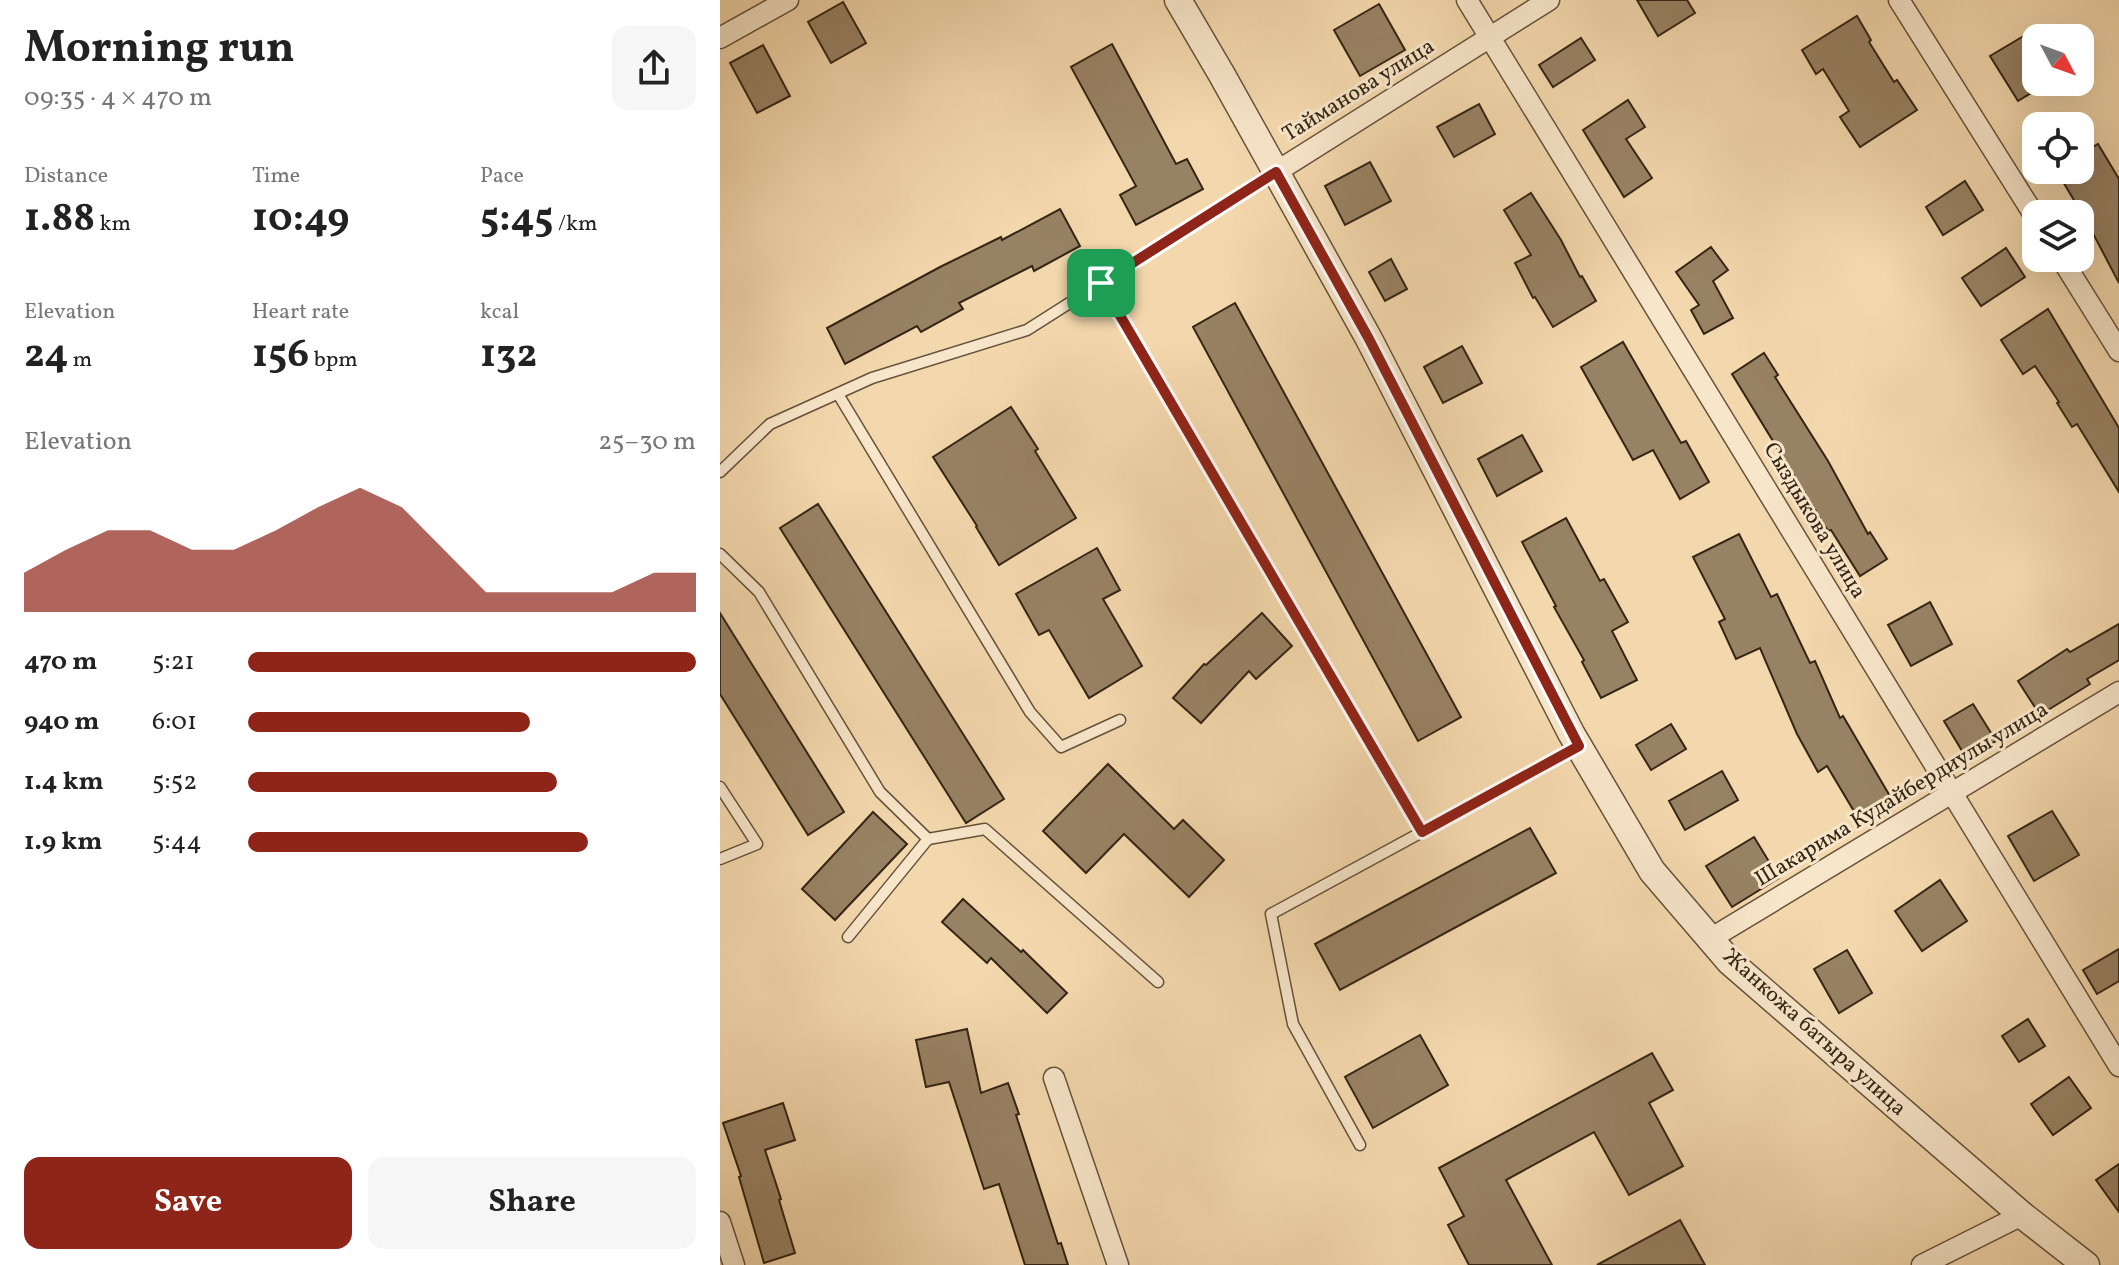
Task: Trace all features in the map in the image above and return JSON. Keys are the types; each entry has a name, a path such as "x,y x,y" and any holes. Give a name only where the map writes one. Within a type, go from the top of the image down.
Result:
{"street":[{"path":"720,38 788,0"},
{"name":"Жанкожа батыра улица","path":"1178,0 1369,339 1579,746 1652,871 1730,962 2022,1215 2086,1265"},
{"name":"Сыздыкова улица","path":"1467,0 2119,1066"},
{"name":"Тайманова улица","path":"1276,172 1549,0"},
{"path":"1899,0 2025,200"},
{"path":"2070,272 2119,351"},
{"name":"Шакарима Кудайбердиулы улица","path":"1710,939 2119,692"},
{"path":"1054,1078 1118,1265"},
{"path":"1922,1265 2022,1215"},
{"path":"720,1222 734,1265"}],"lane":[{"path":"720,472 770,424 872,378 1027,330 1276,172"},
{"path":"1101,283 1422,832"},
{"path":"838,394 1030,712 1061,747 1120,720"},
{"path":"720,554 759,592 880,792 928,839"},
{"path":"1360,1145 1293,1024 1271,914 1579,746"},
{"path":"720,787 757,844 720,859"},
{"path":"848,937 928,839 985,829 1158,982"}],"building":[{"path":"1637,0 1687,0 1695,13 1658,36"},
{"path":"843,2 866,43 831,63 808,22"},
{"path":"1379,4 1405,50 1360,76 1334,30"},
{"path":"1857,16 1894,82 1897,80 1917,110 1860,147 1840,117 1849,111 1823,69 1816,74 1802,50"},
{"path":"2022,37 2022,96 2026,96 2018,101 1990,56"},
{"path":"1581,38 1595,60 1553,87 1539,65"},
{"path":"1112,44 1176,164 1187,159 1203,189 1136,225 1120,195 1136,186 1071,67"},
{"path":"763,45 790,96 757,113 730,63"},
{"path":"1628,100 1645,127 1626,139 1652,178 1624,197 1583,130"},
{"path":"1479,104 1495,134 1454,157 1437,127"},
{"path":"2098,144 2119,179 2119,283 2094,235 2094,200 2074,200 2064,184 2094,184 2094,146"},
{"path":"1370,162 1391,201 1345,225 1325,186"},
{"path":"1965,181 1983,210 1943,235 1926,207"},
{"path":"1531,193 1596,301 1553,327 1515,263 1531,255 1504,210"},
{"path":"1060,209 1080,246 1034,271 1032,266 959,303 963,309 921,332 917,326 845,364 827,328 940,267 1001,237 1002,240"},
{"path":"1711,247 1728,270 1713,281 1733,318 1704,334 1691,310 1699,305 1676,272"},
{"path":"2006,248 2025,277 1981,306 1962,278"},
{"path":"1391,259 1407,289 1385,301 1369,272"},
{"path":"1235,303 1461,717 1418,741 1193,327"},
{"path":"2048,309 2119,428 2119,492 2077,424 2072,427 2035,366 2023,374 2001,340"},
{"path":"1623,342 1681,443 1686,441 1709,482 1680,499 1653,450 1633,460 1581,367"},
{"path":"1462,346 1482,383 1443,403 1424,367"},
{"path":"1764,353 1778,375 1775,377 1828,461 1868,534 1870,532 1887,559 1860,576 1831,530 1828,531 1732,374"},
{"path":"1011,407 1076,518 999,565 933,457"},
{"path":"1522,435 1542,471 1497,496 1478,459"},
{"path":"818,504 1004,799 966,823 780,528"},
{"path":"1566,518 1600,581 1604,579 1628,622 1612,631 1637,680 1601,698 1522,542"},
{"path":"1739,534 1771,597 1777,594 1810,663 1815,661 1840,718 1843,716 1894,803 1861,823 1827,766 1818,772 1797,734 1760,648 1736,659 1719,622 1725,619 1693,557"},
{"path":"1097,548 1120,590 1103,599 1142,666 1089,698 1049,630 1039,635 1016,594"},
{"path":"1930,602 1952,644 1911,666 1888,625"},
{"path":"720,613 844,812 808,835 720,694"},
{"path":"1262,613 1292,646 1256,679 1249,671 1201,723 1173,698 1204,664"},
{"path":"2119,624 2119,660 2087,679 2090,684 2040,715 2018,681 2067,649 2070,652"},
{"path":"1973,704 1996,741 1967,759 1944,721"},
{"path":"1671,724 1686,749 1651,770 1636,745"},
{"path":"1108,764 1174,829 1183,820 1224,860 1189,897 1124,834 1086,873 1043,831"},
{"path":"1722,771 1738,800 1685,830 1669,801"},
{"path":"2052,811 2079,855 2034,881 2008,836"},
{"path":"873,812 907,844 835,920 802,889"},
{"path":"1530,828 1556,873 1340,990 1315,944"},
{"path":"1754,837 1779,878 1732,907 1706,866"},
{"path":"1940,880 1967,921 1922,951 1895,911"},
{"path":"963,899 1067,993 1047,1013 991,958 987,963 942,922"},
{"path":"2119,949 2119,981 2097,994 2083,970"},
{"path":"1847,950 1872,993 1839,1013 1814,969"},
{"path":"2028,1019 2045,1046 2019,1062 2002,1036"},
{"path":"967,1029 981,1093 1008,1083 1058,1244 1061,1243 1068,1265 1025,1265 999,1184 984,1189 949,1082 926,1087 916,1040"},
{"path":"1420,1035 1448,1085 1373,1128 1345,1077"},
{"path":"1652,1053 1673,1090 1649,1103 1683,1166 1629,1195 1594,1132 1506,1180 1552,1265 1469,1265 1448,1225 1464,1216 1439,1168"},
{"path":"2069,1077 2091,1108 2053,1135 2031,1104"},
{"path":"783,1103 795,1140 765,1150 795,1253 764,1263 723,1123"},
{"path":"2119,1164 2119,1212 2096,1180"},
{"path":"1680,1220 1705,1265 1597,1265"}],"route":[{"path":"1276,172 1369,339 1579,746 1422,832 1101,283 1276,172"}]}
